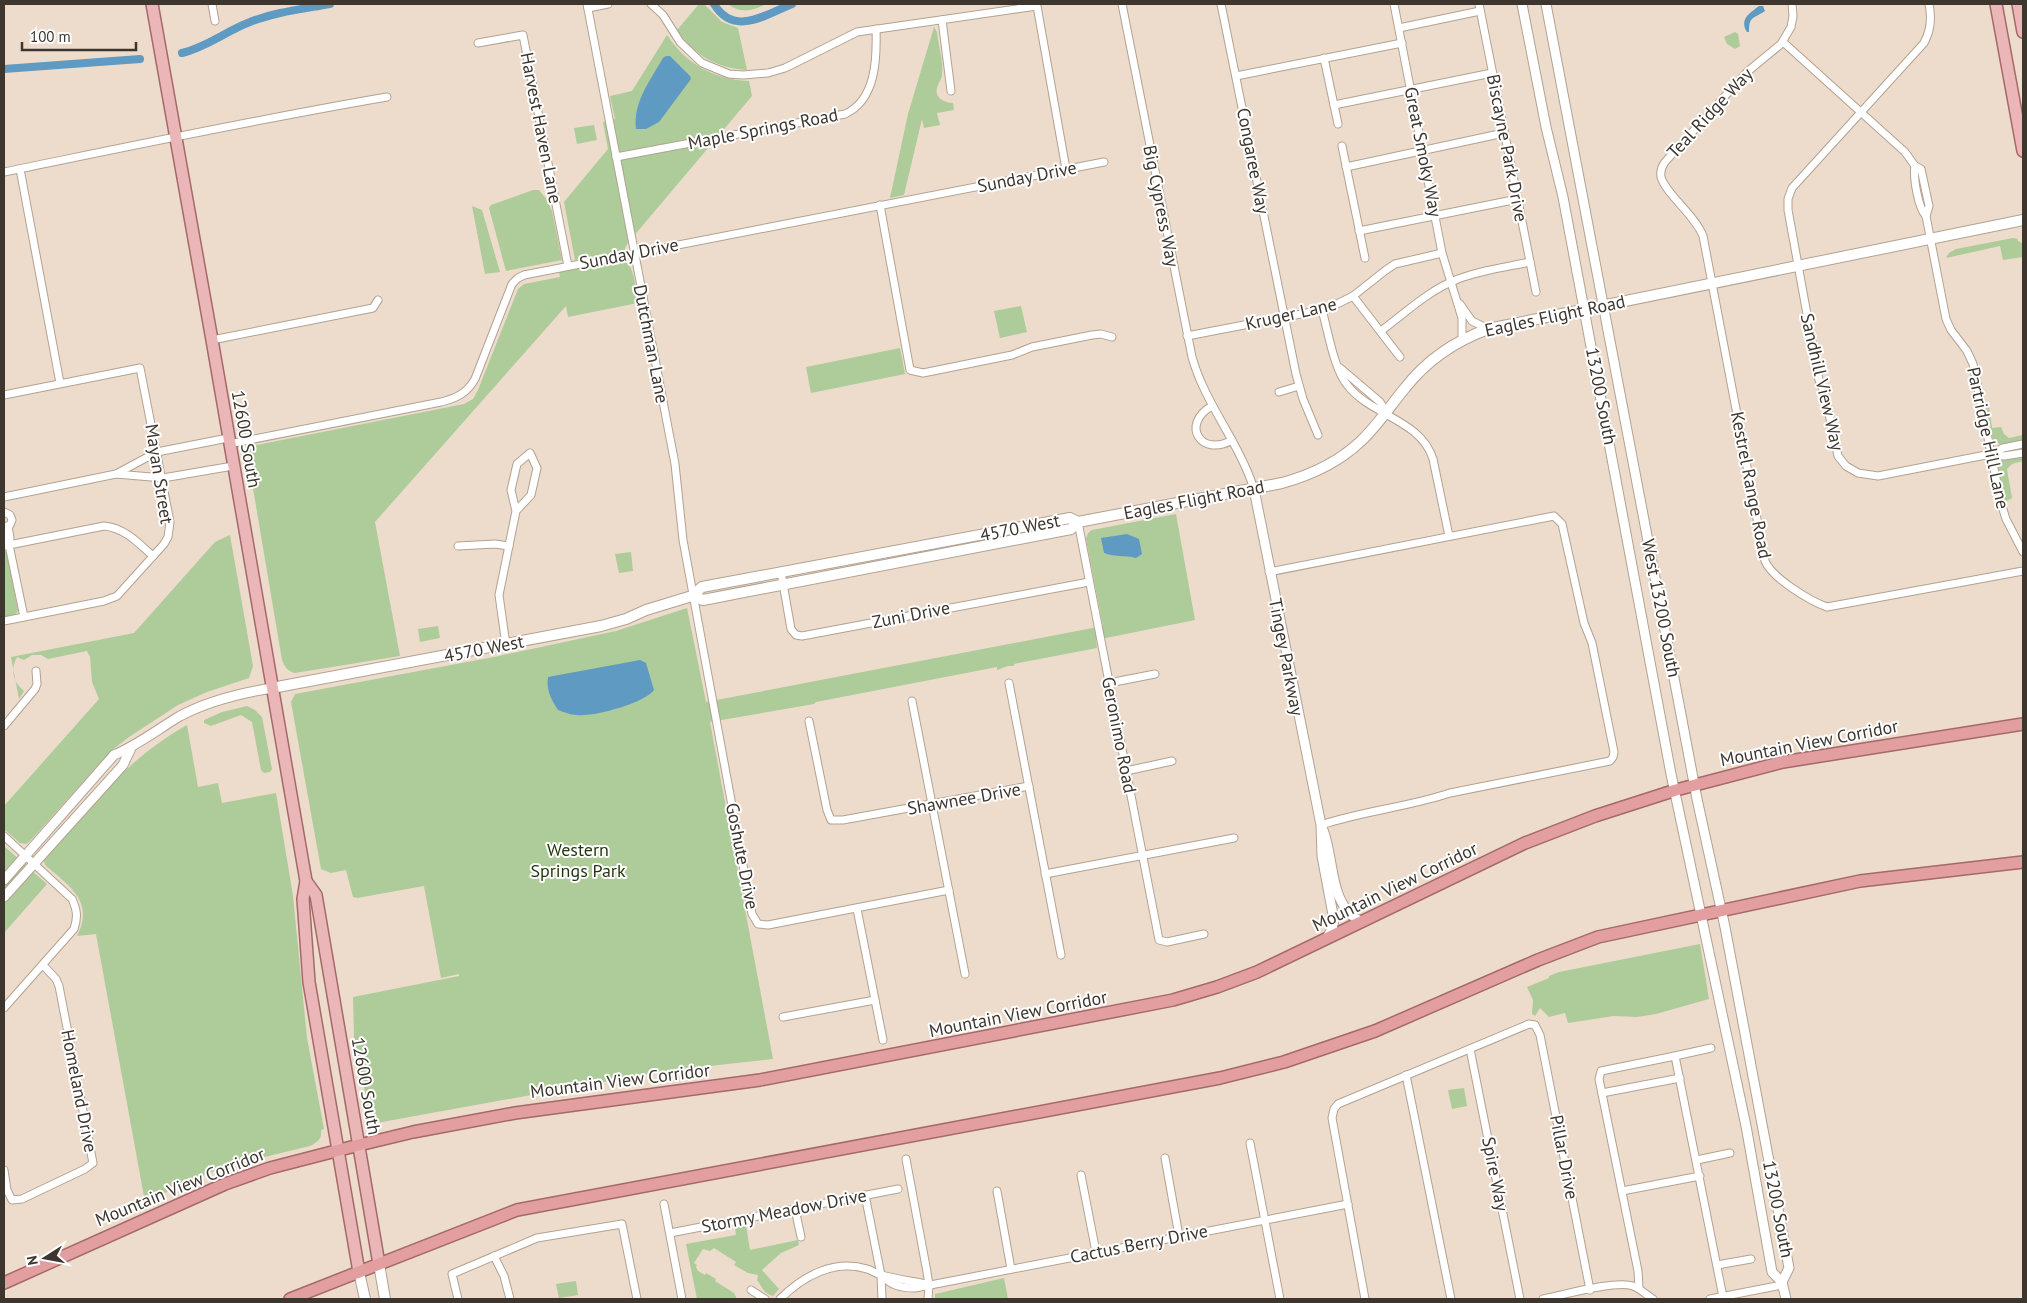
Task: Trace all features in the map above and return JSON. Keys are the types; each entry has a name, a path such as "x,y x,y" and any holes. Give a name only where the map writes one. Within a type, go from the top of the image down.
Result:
{"highway":[{"name":"Mountain View Corridor","path":"4,1283 225,1184 270,1168 431,1128 515,1112 760,1080 1142,1008 1217,987 1266,968 1526,843 1595,816 1676,790 1783,762 2023,724"},
{"path":"290,1299 490,1219 538,1205 1150,1092 1220,1078 1284,1062 1375,1031 1572,946 1634,928 1860,881 2023,862"}],"main road":[{"name":"12600 South","path":"152,4 306,881 303,899 309,982 365,1299"},
{"path":"1996,4 2023,151"},
{"path":"2018,4 2023,32"},
{"name":"Eagles Flight Road","path":"1078,522 1254,489 1292,480 1334,461 1360,442 1387,413 1404,388 1419,372 1439,355 1462,340 1488,329 2023,220"},
{"name":"4570 West","path":"272,688 601,626 692,596 702,587 1070,518 1078,522 1071,529 784,585 703,600 692,596"},
{"name":"12600 South","path":"306,881 316,895 386,1299"}],"street":[{"path":"212,4 215,21"},
{"path":"587,6 608,4"},
{"path":"651,4 663,15 690,54 702,63 729,74 753,75 785,68 857,32 1037,6 1066,169"},
{"name":"Big Cypress Way","path":"1122,4 1187,336 1198,378 1243,460 1254,489"},
{"name":"Congaree Way","path":"1221,4 1299,386 1318,436"},
{"name":"Great Smoky Way","path":"1394,4 1442,254 1462,322 1462,340"},
{"name":"13200 South","path":"1522,4 1546,127 1563,197 1671,774 1676,790"},
{"path":"1546,4 1603,305"},
{"name":"Teal Ridge Way","path":"1712,283 1701,231 1694,219 1663,182 1661,168 1747,72 1783,42 1789,33 1793,21 1792,4"},
{"name":"Sandhill View Way","path":"1930,4 1932,21 1924,43 1790,191 1787,204 1819,380 1825,395 1835,448 1842,463 1853,471 1872,477 1991,454 2003,448 2023,444"},
{"name":"Dutchman Lane","path":"587,6 675,464 683,540 692,596"},
{"path":"1399,28 1480,8"},
{"name":"Biscayne Park Drive","path":"1480,8 1536,292"},
{"path":"942,20 951,91"},
{"name":"Maple Springs Road","path":"616,157 845,114 855,109 868,92 876,57 876,29"},
{"name":"Harvest Haven Lane","path":"478,43 523,35 568,266"},
{"path":"1783,42 1861,112"},
{"path":"1236,76 1402,43"},
{"path":"1324,58 1338,124"},
{"path":"1334,105 1492,73"},
{"path":"4,172 176,137 387,98"},
{"name":"Partridge Hill Lane","path":"1861,112 1905,152 1915,166 1921,208 1926,216 1946,319 1951,330 1968,351 1974,364 2004,515 2023,552"},
{"path":"1346,166 1504,133"},
{"path":"1342,146 1365,258"},
{"name":"Sunday Drive","path":"229,441 441,402 462,395 470,388 475,379 515,281 531,273 1104,162"},
{"path":"4,395 60,383 20,169"},
{"path":"1359,231 1518,199"},
{"path":"880,205 910,370 923,373 1012,355 1032,347 1092,335 1101,334 1112,337"},
{"name":"Kruger Lane","path":"1187,336 1322,310 1353,296 1395,264 1442,254"},
{"path":"1381,331 1426,297 1450,282 1474,273 1530,262"},
{"name":"Kestrel Range Road","path":"1712,283 1764,556 1767,567 1772,572 1815,602 1827,607 2023,571"},
{"path":"1353,296 1400,357"},
{"path":"212,340 373,308 378,300"},
{"name":"Great Smoky Way","path":"1457,300 1472,321 1488,329"},
{"name":"West 13200 South","path":"1603,305 1694,785 1721,911"},
{"path":"1322,310 1344,382 1355,394 1371,406 1387,413 1418,435 1430,450 1449,536"},
{"name":"Mayan Street","path":"4,621 104,601 117,596 164,544 170,529 140,368 60,383"},
{"path":"1279,392 1299,386"},
{"path":"1212,406 1202,412 1197,419 1196,428 1198,436 1204,443 1212,446 1221,446 1232,440"},
{"path":"116,474 157,452 229,441"},
{"path":"506,645 500,595 516,511 511,490 517,464 530,453 536,468 531,495 516,511"},
{"name":"Sandhill View Way","path":"1991,454 2004,456 2023,453"},
{"path":"4,497 116,474 162,478 233,466"},
{"name":"Tingey Parkway","path":"1254,489 1269,572 1321,825 1328,845 1339,899 1349,914 1362,922"},
{"path":"4,512 8,513 11,517 11,522 5,529 5,540 24,617"},
{"path":"1269,572 1548,516 1556,517 1561,521 1584,623 1592,642 1614,757 1608,762 1450,793 1429,800 1353,815 1321,825"},
{"name":"Geronimo Road","path":"1078,522 1159,940 1167,942 1204,934"},
{"path":"6,546 104,526 124,531 154,556"},
{"path":"458,546 495,544 509,546"},
{"name":"Zuni Drive","path":"781,572 792,628 796,635 802,636 1089,582"},
{"name":"Goshute Drive","path":"692,596 752,914 758,924 768,925 949,890"},
{"path":"5,722 35,689 37,684 36,671"},
{"path":"1109,684 1155,674"},
{"path":"1009,683 1028,786"},
{"path":"4,897 30,859 114,755 131,748 182,715 209,703 251,691 272,688"},
{"path":"912,701 965,974"},
{"name":"Shawnee Drive","path":"809,720 826,810 831,820 843,820 1028,786 1061,955"},
{"path":"4,880 30,859 123,766 131,748"},
{"path":"1126,771 1172,761"},
{"path":"1676,790 1702,914"},
{"name":"Tingey Parkway","path":"1321,825 1322,856 1334,920 1332,929 1325,940"},
{"path":"4,836 72,899 76,908 77,918 74,929 44,966 4,1008"},
{"path":"1045,874 1234,838"},
{"path":"857,909 883,1040"},
{"name":"13200 South","path":"1702,914 1746,1126 1772,1272 1782,1284 1789,1268 1751,1058 1721,911"},
{"name":"Homeland Drive","path":"4,1170 7,1190 12,1200 22,1199 85,1169 93,1163 59,986 44,966"},
{"path":"783,1018 875,1000"},
{"name":"Pillar Drive","path":"1470,1049 1524,1025 1535,1025 1540,1035 1590,1290"},
{"path":"1639,1288 1638,1271 1599,1079 1601,1071 1711,1048"},
{"path":"1365,1299 1332,1118 1334,1109 1338,1104 1470,1049"},
{"name":"Spire Way","path":"1470,1049 1520,1299"},
{"path":"1675,1056 1723,1297"},
{"path":"1406,1075 1451,1299"},
{"path":"1602,1094 1680,1078"},
{"path":"1250,1143 1280,1299"},
{"path":"1697,1160 1730,1153"},
{"path":"1166,1158 1180,1236"},
{"path":"906,1159 929,1285 928,1299"},
{"path":"1081,1175 1096,1252"},
{"path":"1622,1191 1700,1176"},
{"path":"1757,1188 1773,1185"},
{"name":"Stormy Meadow Drive","path":"670,1233 898,1189"},
{"path":"997,1191 1012,1269"},
{"path":"865,1195 881,1275 882,1299"},
{"path":"664,1204 682,1299"},
{"name":"Cactus Berry Drive","path":"780,1299 808,1276 828,1268 846,1266 866,1269 881,1275 929,1285 948,1283 1096,1252 1348,1204"},
{"path":"795,1209 801,1237"},
{"path":"458,1299 452,1274 537,1238 622,1224 637,1299"},
{"path":"494,1256 504,1276 510,1299"},
{"path":"1717,1265 1751,1259"},
{"path":"1710,1299 1782,1284 1786,1299"},
{"path":"1543,1299 1618,1285 1632,1285 1653,1299"},
{"path":"751,1290 765,1299"}],"green space":[{"path":"699,4 704,4 722,22 738,28 747,70 725,66 707,59 691,47 677,30"},
{"path":"728,4 766,4 742,10"},
{"path":"934,27 937,32 942,65 942,75 937,94 944,101 953,103 954,110 937,113 940,125 924,128 922,119 904,195 890,198 908,114"},
{"path":"1735,32 1738,34 1740,46 1735,49 1727,44 1724,37"},
{"path":"667,35 683,54 702,68 724,77 749,81 752,96 627,244 624,251 575,260 564,202 608,149 603,122 615,119 610,96 632,91"},
{"path":"594,125 597,140 577,144 574,128"},
{"path":"533,190 539,190 547,200 552,211 562,260 506,271 489,208 491,205"},
{"path":"472,206 482,210 500,272 485,274"},
{"path":"2013,238 2018,239 2023,244 2023,257 2003,260 2000,246 1946,258 1949,253 1956,249"},
{"path":"622,259 627,262 632,272 638,303 568,317 566,306 375,522 400,656 295,673 288,670 282,660 246,447 464,404 473,399 478,390 518,289 524,284 560,277 559,272"},
{"path":"1021,306 1027,332 1000,338 994,311"},
{"path":"900,348 905,374 811,393 806,367"},
{"path":"1989,406 1992,428 2001,427 2004,434 2009,438 2023,435 2023,441 2001,445 1993,440 1987,409"},
{"path":"2023,456 2023,461 2012,464 2007,469 2012,498 2007,501 2005,500 1998,466 2002,460"},
{"name":"Western Springs Park","path":"1176,514 1195,620 1096,640 1097,648 1014,664 1014,666 997,670 997,667 816,702 814,704 710,722 773,1059 664,1071 371,1124 354,1037 353,997 459,976 459,974 441,978 424,886 357,898 353,897 346,870 331,873 321,869 291,702 295,694 494,657 616,631 687,608 706,702 1103,626 1086,539 1088,533 1092,530"},
{"path":"230,535 253,666 249,678 207,692 178,705 129,737 112,750 26,844 20,843 4,829 4,806 99,699 92,682 90,657 87,651 48,659 41,655 32,655 24,660 17,657 13,669 11,657 134,633 215,542"},
{"path":"4,551 7,552 18,611 15,615 4,617"},
{"path":"631,552 633,571 619,573 615,554"},
{"path":"438,626 440,638 420,642 418,629"},
{"path":"15,680 24,691 19,699"},
{"path":"247,706 255,710 262,717 272,769 270,772 264,773 261,770 252,722 241,715 211,726 204,723 204,720 222,712"},
{"path":"187,725 198,787 218,783 222,803 276,793 293,896 307,1038 324,1129 321,1130 319,1140 310,1146 223,1167 145,1202 96,934 77,936 82,924 83,913 81,904 77,895 45,865 44,861 54,846 108,787 153,747"},
{"path":"4,846 47,884 4,933"},
{"path":"1700,944 1709,999 1656,1014 1637,1017 1614,1016 1568,1023 1565,1013 1549,1017 1540,1008 1535,1016 1532,1014 1533,1000 1527,987 1549,978 1549,976 1559,972"},
{"path":"1464,1088 1467,1106 1452,1109 1448,1090"},
{"path":"746,1225 750,1250 798,1240 799,1245 781,1253 762,1270 779,1289 773,1296 770,1295 757,1280 758,1275 748,1273 734,1265 736,1262 714,1248 710,1251 703,1249 694,1263 697,1265 698,1271 716,1279 715,1281 734,1293 737,1299 697,1299 686,1244 736,1235 735,1227"},
{"path":"1004,1278 1008,1299 935,1299 935,1294"},
{"path":"576,1281 578,1295 559,1298 556,1284"}],"water":[{"path":"1759,6 1763,6 1765,11 1751,20 1749,32 1747,32 1745,20"},
{"path":"666,56 670,56 691,79 659,122 646,129 636,129 637,110 640,101 653,75"},
{"path":"1127,534 1139,539 1142,554 1136,558 1104,553 1101,538"},
{"path":"640,660 646,663 654,690 641,700 618,708 585,715 575,715 558,710 553,702 548,686 548,677"}],"waterway":[{"path":"182,53 200,47 241,26 269,16 330,4"},
{"path":"714,4 722,14 740,21 761,18 792,4"},
{"path":"4,69 140,59"}]}
